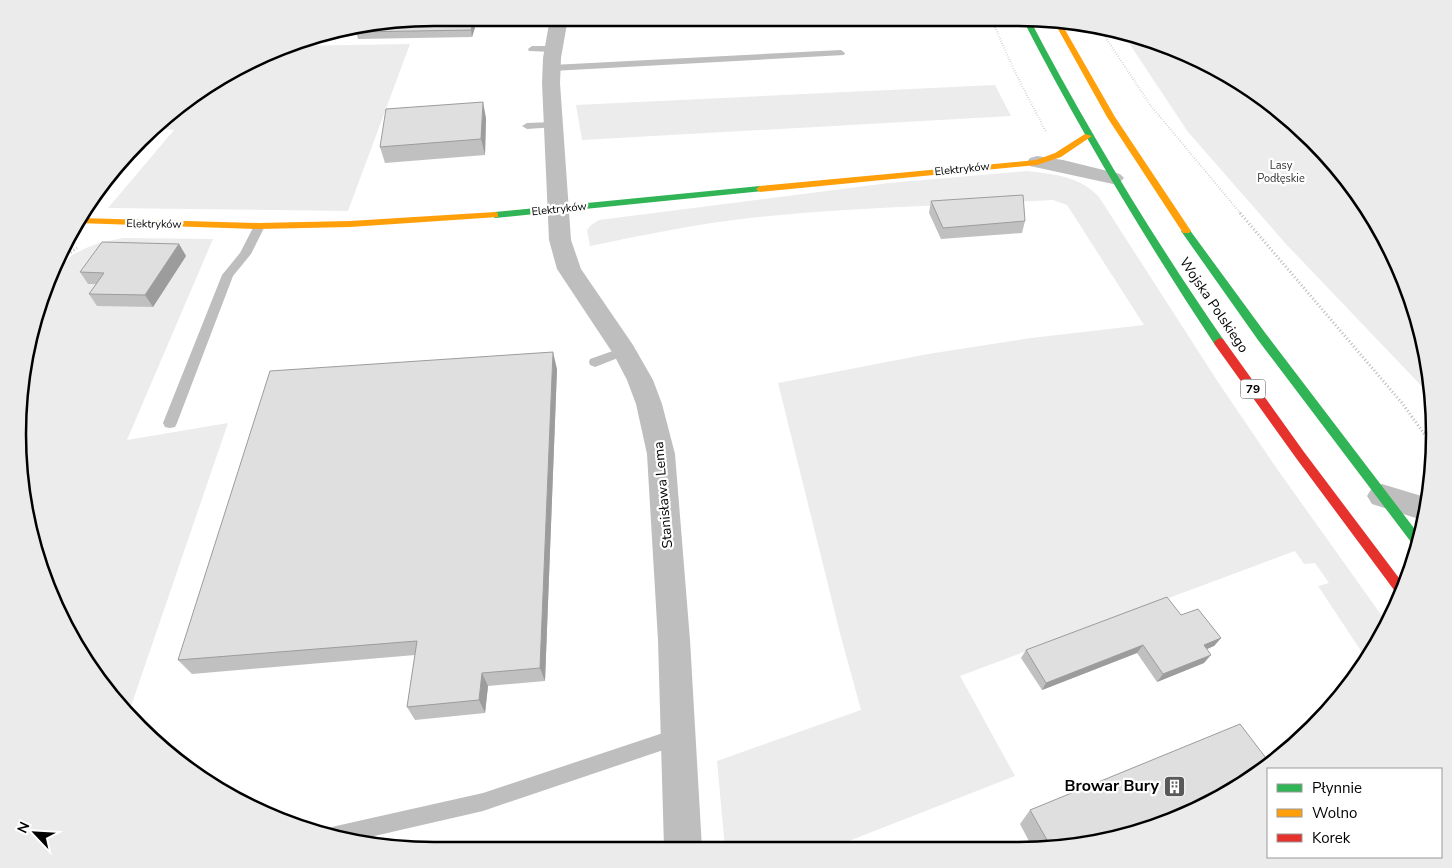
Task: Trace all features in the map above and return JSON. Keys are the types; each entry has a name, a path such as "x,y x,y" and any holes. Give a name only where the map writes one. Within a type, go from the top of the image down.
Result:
{"main road":[{"name":"Wojska Polskiego","path":"1028,26 1052,72 1113,178 1217,338 1397,585"},
{"name":"Wojska Polskiego","path":"1061,29 1081,67 1133,152 1204,257 1274,356 1413,536"},
{"name":"Elektryków","path":"86,222 259,226 350,224 557,210 1037,162 1058,155 1088,136"}],"street":[{"name":"Stanisława Lema","path":"557,26 553,58 553,125 560,240 569,269 624,351 640,380 649,404 661,454 674,640 683,842"},
{"name":"Elektryków","path":"1037,162 1113,178"},
{"path":"1382,496 1419,507"}],"lane":[{"path":"532,49 553,58 841,53"},
{"path":"527,126 553,125"},
{"path":"170,423 228,275 246,254 259,226"},
{"path":"595,362 624,351"},
{"path":"349,833 483,802 678,737"}],"path":[{"path":"995,26 1014,70 1044,126 1047,136"},
{"path":"1104,35 1151,106 1178,140 1402,403 1426,437"},
{"path":"1421,430 1426,433"}],"green space":[{"name":"Lasy Podłęskie","path":"1128,41 1174,57 1198,68 1245,95 1287,127 1325,165 1357,207 1384,254 1395,278 1412,328 1423,387 1285,243 1188,132"},
{"path":"410,44 348,211 108,208 174,130 163,129 165,127 207,95 230,81 278,57 310,46"},
{"path":"995,85 1011,116 582,140 576,105"},
{"path":"1027,171 1066,177 1092,190 1099,197 1218,382 1275,466 1383,617 1362,653 1318,586 1329,583 1315,563 1304,564 1295,551 960,676 1015,776 846,842 724,842 717,761 861,710 778,383 928,354 1031,338 1144,325 1067,205 1053,200 788,214 730,220 590,246 587,230 599,220 889,183"},
{"path":"124,238 213,239 127,440 228,423 131,707 95,661 68,614 57,590 40,540 34,514 27,461 27,407 30,381 40,328 48,303 63,264 72,255 102,242"}],"building":[{"path":"434,26 472,26 471,30 369,32"},
{"path":"483,102 481,139 380,147 386,109"},
{"path":"1023,195 1025,221 943,228 931,201"},
{"path":"102,242 179,244 145,295 89,294 104,273 80,272"},
{"path":"553,352 540,668 482,673 479,700 407,707 417,641 178,660 270,371"},
{"path":"1167,597 1181,615 1198,609 1221,638 1204,645 1211,655 1163,674 1143,645 1046,683 1026,650"},
{"name":"Browar Bury","path":"1240,724 1265,757 1222,787 1174,811 1124,828 1098,834 1047,841 1030,810"}],"traffic: fast":[{"path":"1029,26 1093,143 1141,224 1219,342"},
{"path":"495,215 760,189"},
{"path":"1186,231 1262,337 1413,535"}],"traffic: slow":[{"path":"1061,29 1111,117 1186,231"},
{"path":"760,189 1037,162 1058,155 1088,136"},
{"path":"86,221 259,226 350,224 495,215"}],"traffic: jam":[{"path":"1219,342 1397,585"}],"place":[{"name":"Browar Bury","path":"1175,786"}]}
